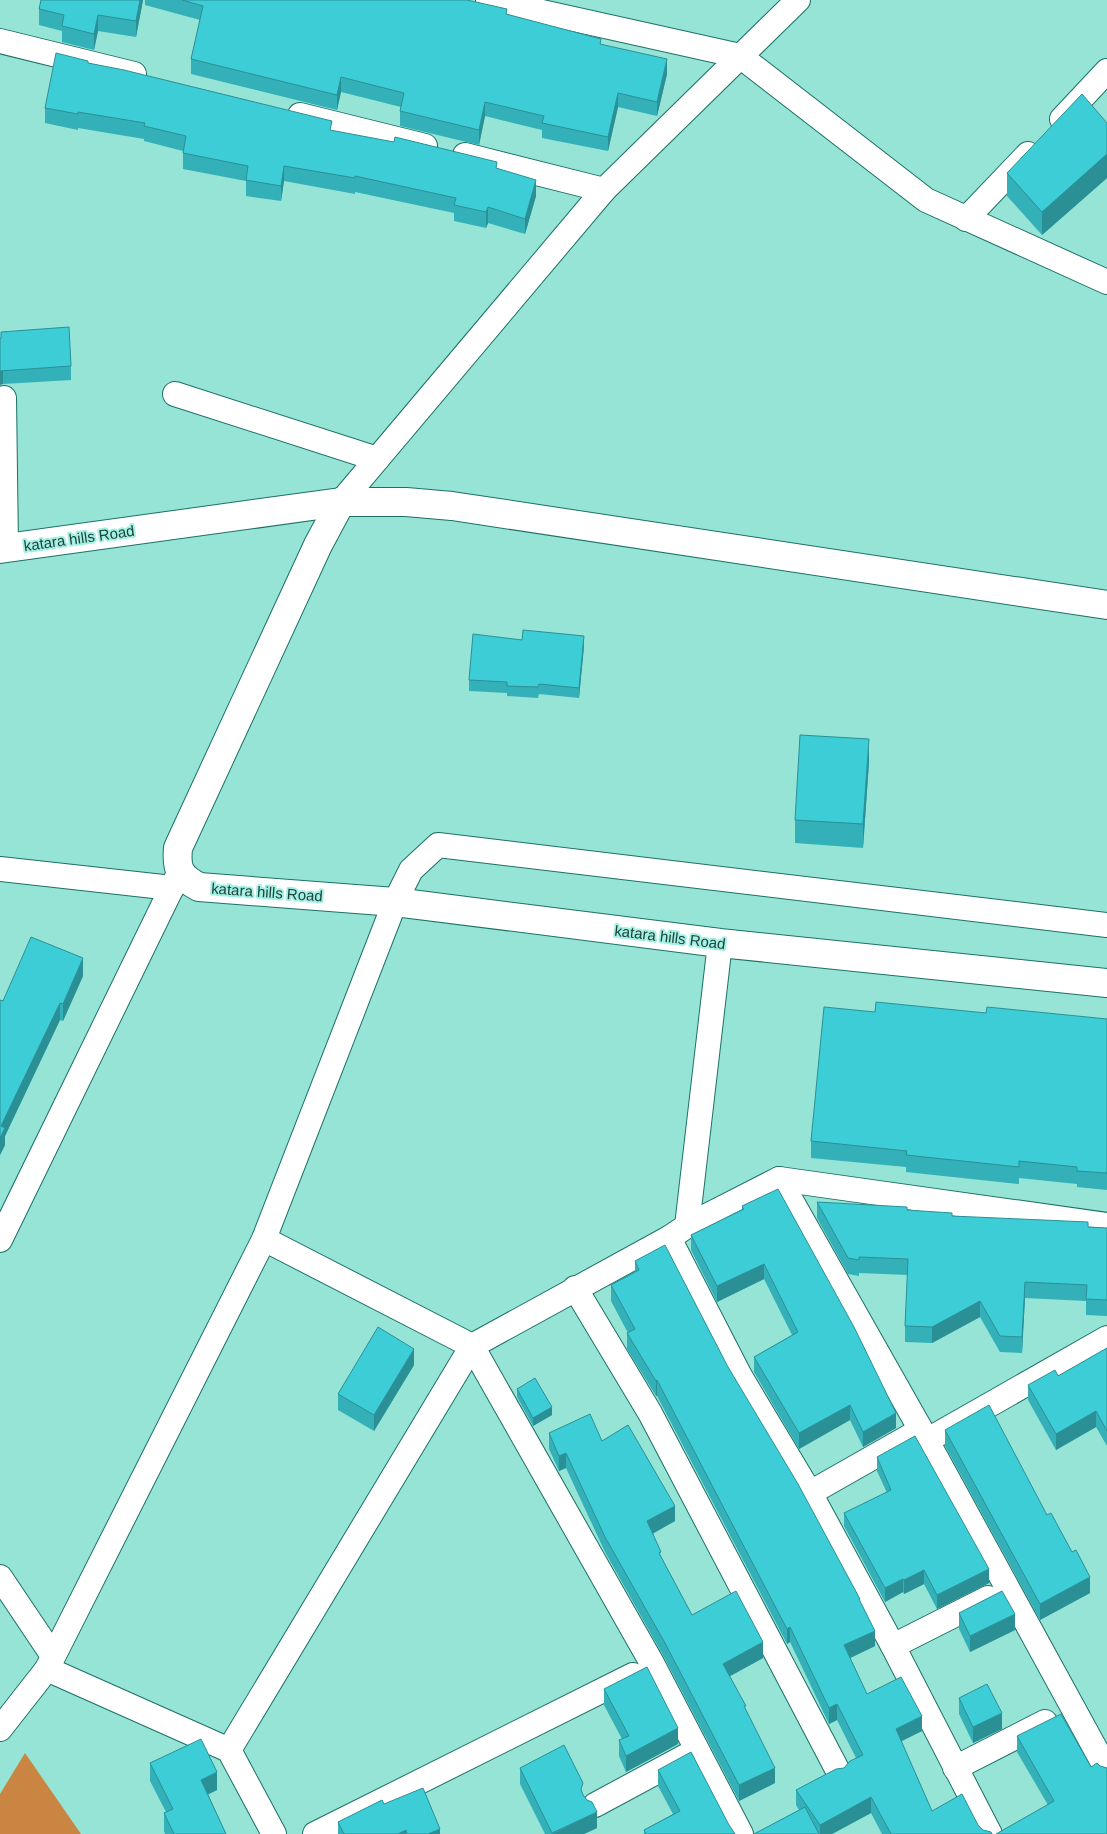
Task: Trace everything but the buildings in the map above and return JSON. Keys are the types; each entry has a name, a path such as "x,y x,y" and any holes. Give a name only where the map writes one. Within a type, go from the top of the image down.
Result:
{"main road":[{"name":"katara hills Road","path":"3,549 341,502 406,502 452,506 1107,605"},
{"path":"176,880 178,848 314,554 341,502"},
{"name":"katara hills Road","path":"176,880 187,881 199,887 395,902 720,943 1107,983"}],"street":[{"path":"491,0 740,56 926,200 1107,282"},
{"path":"341,502 604,190 798,0"},
{"path":"0,40 154,78"},
{"path":"966,219 1107,71"},
{"path":"278,109 604,190"},
{"path":"175,394 377,459"},
{"path":"3,549 4,398"},
{"path":"0,1729 50,1662 264,1239 395,902 411,870 438,845 1107,925"},
{"path":"0,869 176,880 0,1240"},
{"path":"720,943 678,1232 740,1376 810,1493 893,1646 990,1834"},
{"path":"779,1179 924,1435 1107,1770"},
{"path":"229,1750 472,1346 575,1288 779,1179 1107,1225"},
{"path":"264,1239 472,1346 652,1665 741,1834"},
{"path":"575,1288 650,1413 838,1771"},
{"path":"810,1493 1107,1338"},
{"path":"0,1577 50,1662 229,1750 274,1834"},
{"path":"893,1646 1008,1589"},
{"path":"315,1834 652,1665"},
{"path":"955,1768 1073,1708"},
{"path":"595,1806 697,1750"}],"shaded area":[{"path":"25,1753 81,1834 0,1834 0,1794"}]}
